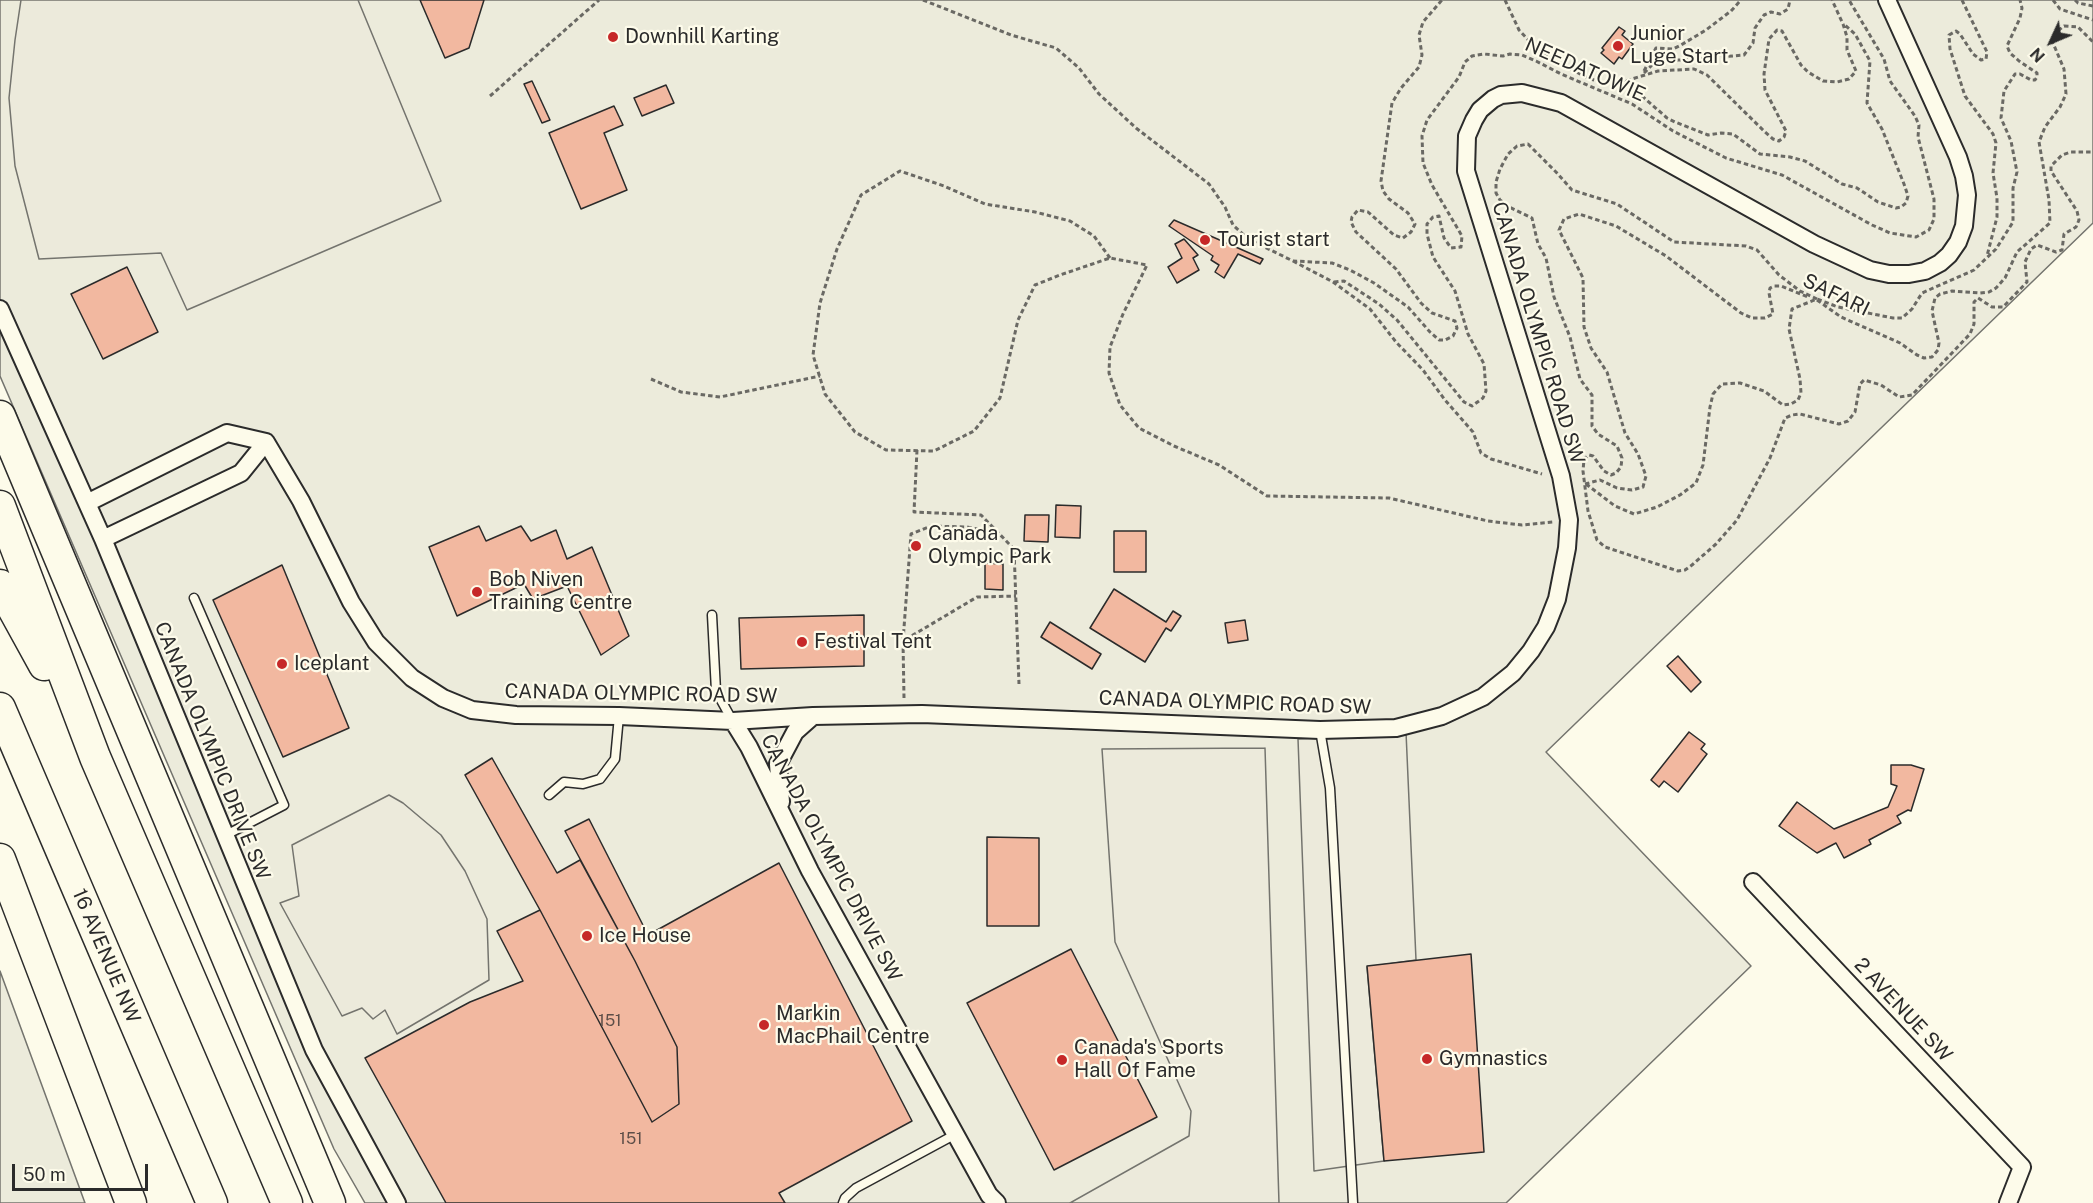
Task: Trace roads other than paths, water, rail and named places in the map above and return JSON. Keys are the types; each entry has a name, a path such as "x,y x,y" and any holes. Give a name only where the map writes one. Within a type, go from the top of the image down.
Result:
{"highway":[{"path":"0,416 330,1203"},
{"path":"0,506 95,757 286,1203"},
{"path":"0,585 95,757"},
{"name":"16 AVENUE NW","path":"0,708 212,1203"},
{"path":"0,859 131,1203"}],"street":[{"name":"CANADA OLYMPIC ROAD SW","path":"266,442 302,501 351,602 375,642 412,678 443,698 472,710 516,715 619,716 733,721 905,714 1320,730 1396,728 1442,716 1483,697 1513,673 1531,651 1546,627 1557,599 1566,557 1569,520 1561,476 1466,171 1467,136 1480,110 1493,99 1510,93 1522,93 1561,103 1814,244 1870,270 1889,274 1925,271 1941,263 1950,255 1958,242 1964,226 1967,195 1958,157 1887,0"},
{"name":"CANADA OLYMPIC DRIVE SW","path":"0,309 103,539 314,1050 397,1203"},
{"path":"87,503 227,433 266,442 241,473 103,539"},
{"path":"782,811 778,764 795,732 813,716"},
{"name":"CANADA OLYMPIC DRIVE SW","path":"733,721 782,811 810,871 989,1195 997,1203"},
{"name":"2 AVENUE SW","path":"1753,882 2022,1167 2008,1203"}],"lane":[{"path":"194,598 284,805 224,836"},
{"path":"712,615 716,691 733,721"},
{"path":"549,795 564,782 583,784 600,779 615,759 619,716"},
{"path":"1320,730 1330,788 1353,1203"},
{"path":"843,1203 856,1188 956,1134"}],"place":[{"name":"Downhill Karting","path":"613,37"},
{"name":"Junior Luge Start","path":"1618,46"},
{"name":"Tourist start","path":"1205,240"},
{"name":"Canada Olympic Park","path":"916,546"},
{"name":"Bob Niven Training Centre","path":"477,592"},
{"name":"Festival Tent","path":"802,642"},
{"name":"Iceplant","path":"282,664"},
{"name":"Ice House","path":"587,936"},
{"name":"Markin MacPhail Centre","path":"764,1025"},
{"name":"Gymnastics","path":"1427,1059"},
{"name":"Canada's Sports Hall Of Fame","path":"1062,1060"}]}
